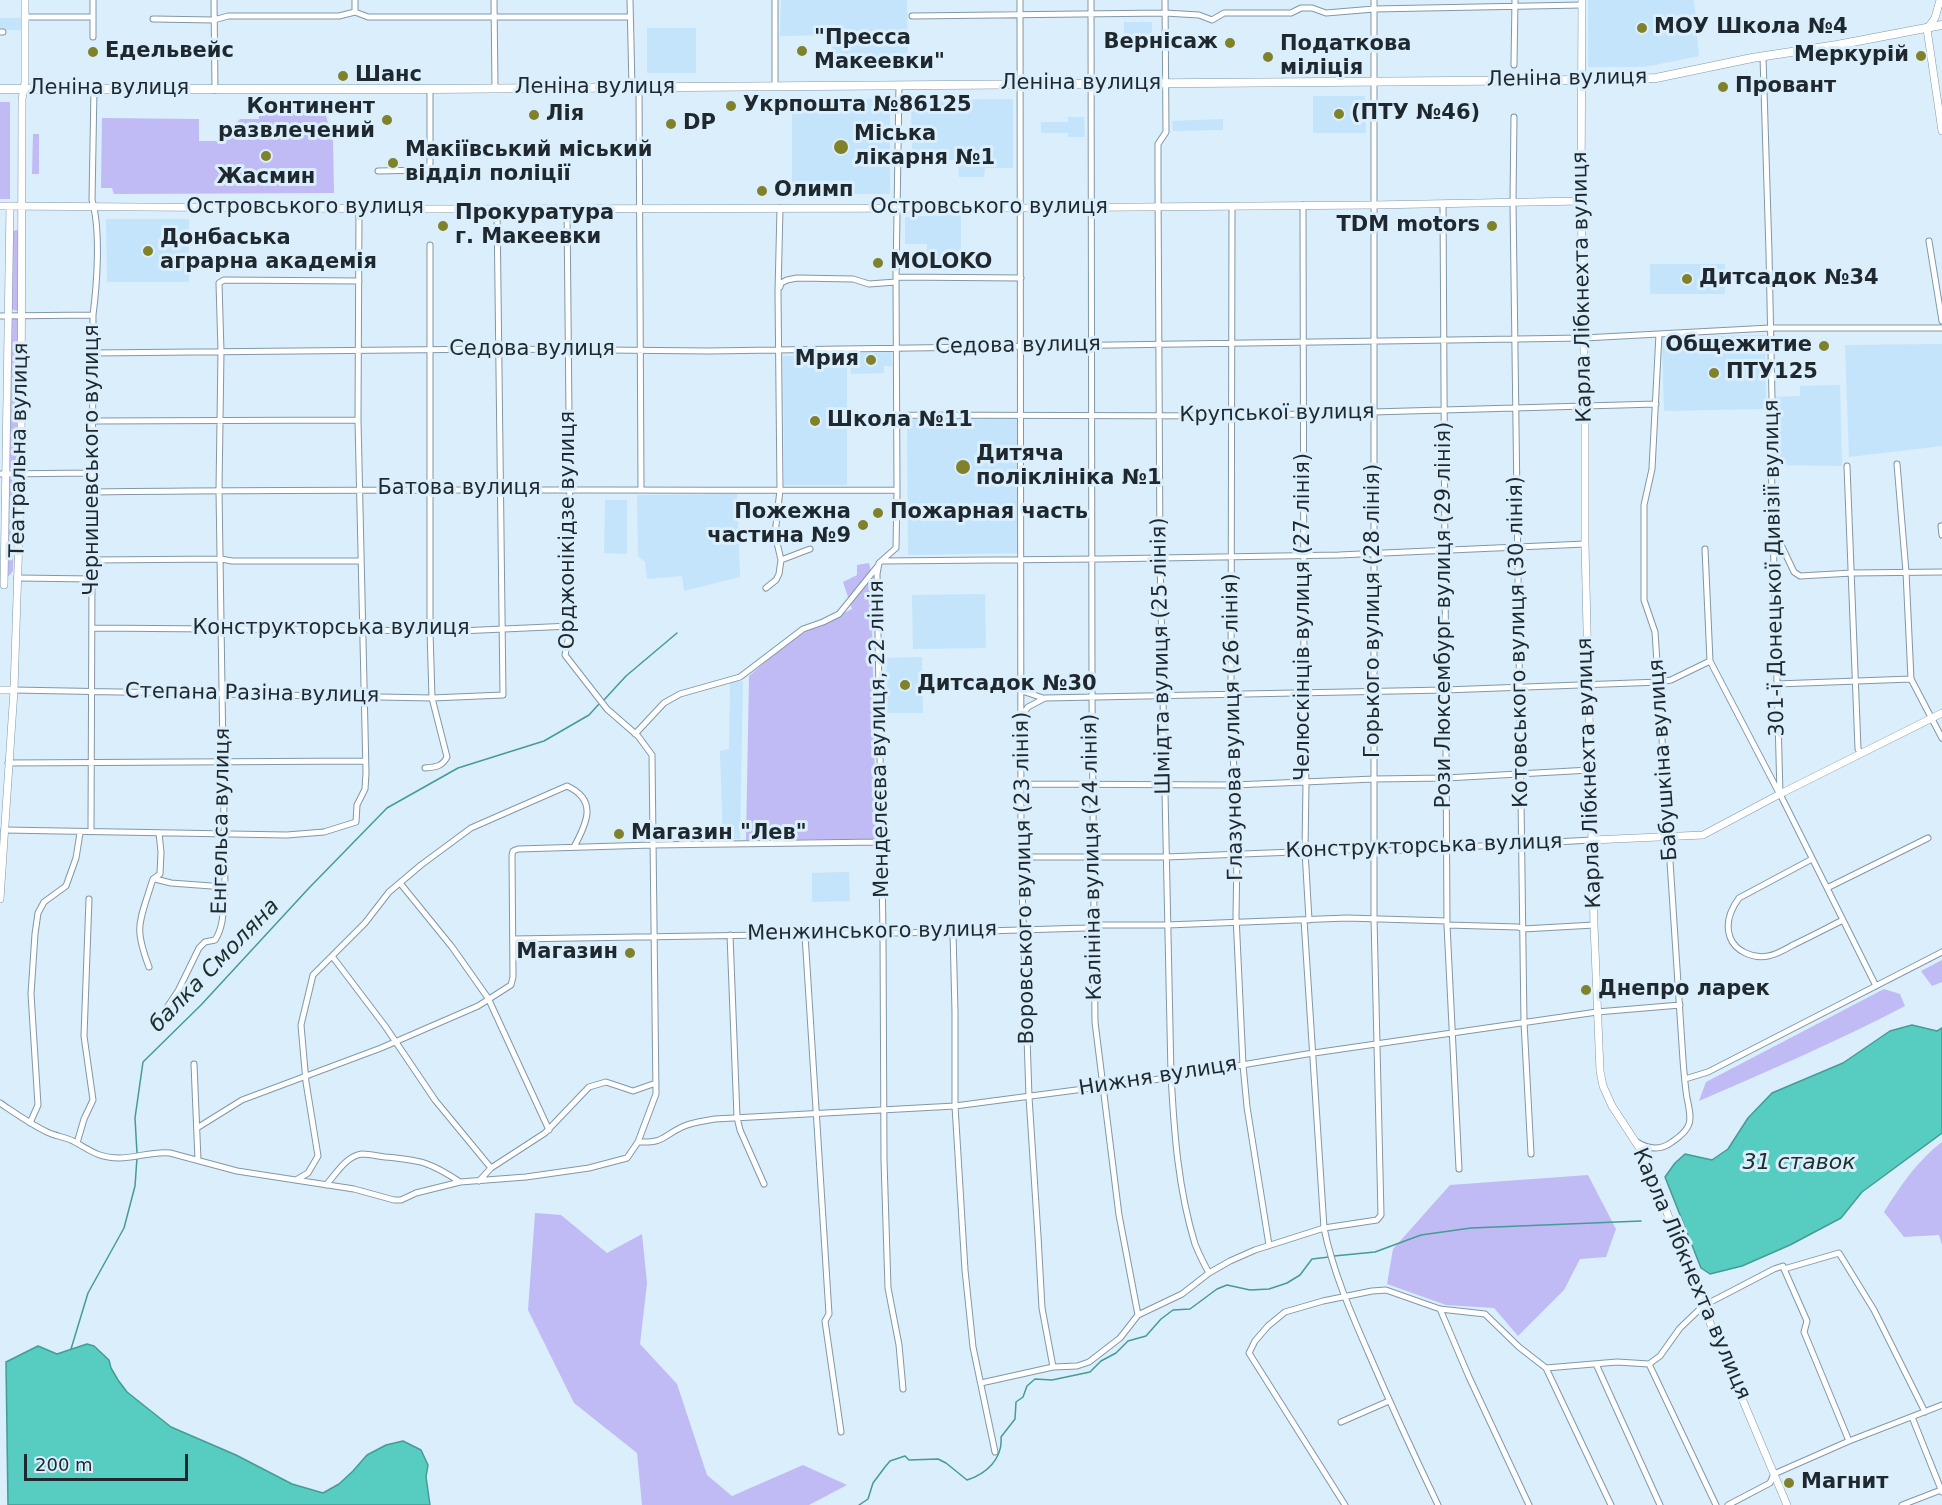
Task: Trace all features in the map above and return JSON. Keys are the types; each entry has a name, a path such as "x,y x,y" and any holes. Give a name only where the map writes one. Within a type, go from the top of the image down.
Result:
{"main road":[{"name":"Леніна вулиця","path":"0,89 635,88 1656,78 1942,25"}],"street":[{"name":"Театральна вулиця","path":"0,899 14,690 21,474 25,0"},
{"path":"93,0 93,37"},
{"path":"214,0 215,90"},
{"path":"355,0 355,12"},
{"path":"494,0 495,88"},
{"path":"630,0 639,208 641,490"},
{"path":"775,0 775,86"},
{"name":"Воровського вулиця (23 лiнiя)","path":"1020,0 1021,857 1029,1097 1042,1308 1053,1367"},
{"name":"Калініна вулиця (24 лiнiя)","path":"1091,0 1095,1022 1119,1215 1138,1315"},
{"name":"Шмідта вулиця (25 лiнiя)","path":"1165,0 1166,132 1158,144 1158,206 1160,558 1170,1074 1172,1118 1188,1216 1196,1246 1209,1273"},
{"name":"Горького вулиця (28 лiнiя)","path":"1324,1228 1377,1220 1382,1215 1374,918 1374,0"},
{"path":"1940,0 1935,18 1927,29 1942,131"},
{"path":"912,16 1165,13 1199,15 1212,20 1224,14 1291,14 1301,8 1312,8 1326,13 1374,9 1582,2"},
{"name":"Карла Лібкнехта вулиця","path":"1582,2 1581,201 1587,686 1600,1071 1603,1086 1612,1106 1647,1158 1704,1306 1787,1505"},
{"path":"1514,65 1515,3"},
{"path":"153,19 214,20 228,16 339,16 355,12 368,17 630,17"},
{"path":"25,16 93,17"},
{"name":"301-ї Донецької Дивізії вулиця","path":"1762,57 1780,794 1876,986"},
{"name":"Менделєєва вулиця, 22 лінія","path":"899,85 896,548 878,567 883,933 882,1110 888,1288 903,1389"},
{"name":"Чернишевського вулиця","path":"91,832 93,315 96,284 92,200 94,89"},
{"path":"378,171 426,170 430,164 430,89"},
{"name":"Котовського вулиця (30 лiнiя)","path":"1514,117 1513,202 1524,1022 1531,1154"},
{"name":"Островського вулиця","path":"0,206 359,209 1020,208 1581,201"},
{"name":"Рози Люксембург вулиця (29 лiнiя)","path":"1443,204 1447,923 1459,1169"},
{"name":"Челюскінців вулиця (27 лiнiя)","path":"1303,205 1306,920 1310,1028 1314,1053 1324,1228 1328,1249 1344,1297 1389,1401 1438,1505"},
{"name":"Театральна вулиця","path":"4,585 4,316 10,206"},
{"name":"Глазунова вулиця (26 лiнiя)","path":"1232,206 1231,695 1236,923 1248,1118 1269,1245"},
{"path":"497,208 502,630"},
{"name":"Орджонікідзе вулиця","path":"567,208 571,626 564,655 607,709 635,734 652,755 657,1083 656,1094 638,1142"},
{"path":"766,588 776,580 781,560 775,534 780,490 778,292 780,208"},
{"path":"4,830 287,835 324,832 356,822 357,805 365,789 358,420 359,209"},
{"path":"1929,240 1942,321"},
{"path":"425,768 438,767 447,757 432,698 430,245"},
{"path":"778,292 781,283 797,278 853,279 869,284 896,279 1021,278"},
{"name":"Енгельса вулиця","path":"159,1018 178,991 199,948 205,942 215,940 218,936 222,921 225,887 219,490 221,351 219,283 224,280 359,281"},
{"path":"4,316 93,315"},
{"name":"Седова вулиця","path":"93,353 500,349 779,350 1584,338 1770,328 1942,328"},
{"name":"Бабушкіна вулиця","path":"1637,1142 1647,1148 1670,1144 1687,1129 1691,1117 1685,1079 1660,682 1655,632 1644,600 1644,505 1652,469 1659,333"},
{"name":"Крупської вулиця","path":"897,415 1231,416 1656,404"},
{"path":"93,421 358,420"},
{"path":"1897,464 1906,572 1911,679 1942,738"},
{"path":"1847,466 1858,749 1861,753"},
{"path":"3,474 92,473"},
{"name":"Батова вулиця","path":"93,492 500,489 897,490"},
{"path":"1941,526 1942,535"},
{"path":"1773,528 1794,572 1800,576 1942,572"},
{"path":"882,561 1303,556 1585,544"},
{"path":"781,560 810,549"},
{"path":"1705,549 1710,661 1780,794"},
{"path":"93,560 361,561"},
{"path":"635,734 664,703 680,694 740,677 803,628 839,614 878,567"},
{"path":"17,578 93,579"},
{"name":"Конструкторська вулиця","path":"92,628 430,631 571,626"},
{"name":"Степана Разіна вулиця","path":"0,690 432,698 503,695 502,630"},
{"path":"1022,691 1045,699 1587,686 1671,680 1710,661"},
{"path":"1777,684 1911,679"},
{"path":"1022,715 1028,707 1045,699"},
{"name":"Конструкторська вулиця","path":"1021,857 1166,857 1371,849 1374,851 1446,849 1649,836 1670,838 1703,835 1942,713"},
{"path":"8,763 364,762"},
{"path":"1021,784 1234,785 1374,778 1446,778 1590,770"},
{"path":"295,1181 308,1173 318,1156 301,1025 313,975 365,923 389,892 471,828 567,786 578,790 585,800 588,811 585,827 574,847"},
{"path":"30,1123 38,1105 30,1008 38,914 44,902 66,886 76,858 80,832"},
{"path":"149,967 140,942 139,925 153,879 160,874 159,833"},
{"path":"1827,888 1928,838"},
{"path":"196,1128 242,1100 396,1042 478,1006 511,985 513,977 513,851 652,844 881,842"},
{"path":"1812,859 1739,898 1729,917 1730,938 1736,947 1745,953 1768,956 1843,920"},
{"path":"153,879 171,883 225,887"},
{"path":"400,883 453,947 488,1000 549,1130"},
{"path":"76,1143 93,1100 84,1036 89,899"},
{"name":"Менжинського вулиця","path":"513,939 953,932 1086,928 1093,925 1167,925 1374,918 1523,929 1594,925"},
{"path":"953,932 956,1012 955,1106 965,1270 973,1347 995,1452"},
{"path":"730,935 737,1117 740,1130 764,1184"},
{"path":"805,935 829,1314 825,1321 841,1431"},
{"path":"1685,1079 1708,1072 1942,952"},
{"path":"332,956 396,1042 435,1100 491,1168"},
{"name":"Нижня вулиця","path":"638,1142 662,1140 680,1127 694,1122 737,1117 955,1106 1167,1078 1170,1074 1524,1022 1597,1012 1680,1005"},
{"path":"194,1064 198,1160"},
{"path":"478,1181 491,1168 519,1149 528,1146 549,1130 589,1087 606,1082 633,1091 657,1083"},
{"path":"0,1103 48,1133 106,1157 131,1157 161,1152 237,1171 354,1190 394,1200 401,1200 416,1193 460,1182 589,1168 627,1158 638,1142"},
{"path":"326,1185 350,1158 362,1154 407,1158 427,1163 438,1167 460,1182"},
{"path":"981,1383 1053,1367 1077,1366 1089,1362 1120,1338 1138,1315 1182,1294 1209,1273 1230,1261 1269,1245 1324,1228"},
{"path":"1784,1269 1839,1253 1874,1310 1925,1412"},
{"path":"1546,1368 1617,1362 1649,1364 1660,1356 1680,1328 1704,1306 1784,1266 1807,1322 1804,1332 1849,1441"},
{"path":"1345,1505 1249,1353 1255,1341 1268,1326 1285,1312 1344,1297 1386,1290 1440,1309 1485,1314 1519,1347 1546,1368 1611,1505"},
{"path":"1440,1309 1528,1505"},
{"path":"1596,1364 1660,1505"},
{"path":"1649,1364 1716,1505"},
{"path":"1341,1422 1389,1401"},
{"path":"1728,1505 1770,1483 1774,1474 1849,1441 1942,1405"},
{"path":"1902,1505 1942,1491 1912,1418"}],"shaded area":[{"path":"781,0 907,0 908,68 833,68 832,35 780,36"},
{"name":"МОУ Школа №4","path":"1588,0 1694,0 1699,56 1645,67 1588,67"},
{"path":"0,18 21,18 21,30 0,30"},
{"path":"1124,22 1152,22 1152,41 1137,41 1136,47 1124,47"},
{"path":"647,28 696,28 696,73 647,73"},
{"name":"(ПТУ №46)","path":"1313,96 1365,96 1366,133 1313,133"},
{"name":"Міська лікарня №1","path":"792,98 890,99 890,194 792,194"},
{"path":"1013,99 1013,168 985,168 984,177 959,177 958,160 912,160 911,100"},
{"path":"0,102 10,102 10,199 0,199"},
{"path":"259,111 325,112 333,141 334,193 114,194 112,188 101,188 102,118 199,119 199,141 220,141 240,119 259,119"},
{"path":"1068,117 1084,117 1085,137 1068,137 1068,133 1041,133 1041,122 1068,122"},
{"path":"1223,119 1223,130 1173,131 1172,121"},
{"path":"33,134 39,134 39,174 32,174"},
{"path":"961,214 961,271 927,270 927,244 905,244 905,217"},
{"name":"Донбаська аграрна академія","path":"106,219 189,219 189,282 107,282"},
{"path":"18,231 19,309 17,311 11,309 12,232"},
{"name":"Дитсадок №34","path":"1650,264 1725,264 1725,294 1650,294"},
{"path":"18,318 19,465 15,469 11,469 8,464 10,320"},
{"name":"ПТУ125","path":"1765,335 1766,409 1664,411 1662,337"},
{"path":"1942,344 1942,446 1849,457 1845,345"},
{"name":"Мрия","path":"891,352 892,366 884,366 884,373 851,374 850,353"},
{"name":"Школа №11","path":"847,355 847,485 784,485 783,356"},
{"path":"1840,385 1842,466 1772,465 1771,397 1800,396 1800,386"},
{"name":"Дитяча поліклініка №1","path":"1018,418 1018,553 908,555 907,419"},
{"path":"8,476 14,482 13,571 7,576"},
{"path":"737,494 740,577 684,591 682,576 647,579 645,562 638,556 637,495"},
{"path":"605,500 627,500 627,554 604,553"},
{"path":"869,563 876,839 746,840 749,676 793,638 852,609 843,582 857,575 857,565"},
{"path":"985,594 986,648 913,649 912,595"},
{"name":"Дитсадок №30","path":"922,657 923,713 887,713 886,658"},
{"path":"743,681 740,839 723,840 720,751 729,749 730,682"},
{"path":"849,872 850,901 812,902 812,873"},
{"path":"1942,960 1942,982 1932,986 1921,971"},
{"path":"1884,989 1900,994 1905,1006 1829,1044 1699,1101 1706,1082"},
{"path":"1942,1142 1942,1245 1939,1235 1904,1237 1884,1212 1910,1174"},
{"path":"1588,1175 1616,1229 1606,1257 1580,1259 1564,1290 1518,1336 1494,1308 1446,1305 1387,1284 1393,1249 1450,1185"},
{"path":"535,1213 561,1215 607,1253 642,1234 647,1283 640,1344 677,1384 707,1475 732,1496 803,1465 847,1485 809,1505 642,1505 637,1453 574,1403 528,1310"}],"water":[{"name":"31 ставок","path":"1912,1025 1937,1031 1942,1028 1942,1133 1862,1192 1841,1218 1790,1245 1742,1266 1710,1274 1701,1268 1665,1177 1675,1163 1685,1154 1712,1160 1728,1149 1748,1118 1772,1093 1843,1063 1890,1031"},
{"path":"87,1344 94,1346 109,1360 111,1368 127,1392 171,1427 236,1455 292,1484 323,1493 339,1484 367,1455 386,1445 403,1441 421,1450 428,1465 426,1477 430,1505 8,1505 6,1362 38,1346 57,1354"}],"waterway":[{"name":"балка Смоляна","path":"603,701 626,676 677,633"},
{"name":"балка Смоляна","path":"137,1153 135,1118 143,1062 201,1005 387,808 458,768 544,741 589,715 599,704"},
{"name":"балка Смоляна","path":"71,1349 88,1293 124,1228 135,1186 137,1158"},
{"path":"1334,1256 1375,1252 1421,1235 1471,1228 1641,1221"},
{"path":"859,1505 868,1499 873,1483 890,1461 905,1456 909,1460 938,1459 967,1480 981,1474 996,1459 1001,1437 1015,1419 1016,1402 1023,1397 1027,1386 1035,1379 1052,1380 1090,1372 1128,1341 1146,1336 1161,1319 1173,1310 1190,1309 1217,1289 1227,1285 1250,1290 1269,1289 1287,1283 1300,1275 1312,1259 1329,1257"}],"place":[{"name":"МОУ Школа №4","path":"1642,28"},
{"name":"Вернісаж","path":"1230,43"},
{"name":"\"Пресса Макеевки\"","path":"802,51"},
{"name":"Едельвейс","path":"93,52"},
{"name":"Меркурій","path":"1921,56"},
{"name":"Податкова міліція","path":"1268,57"},
{"name":"Шанс","path":"343,76"},
{"name":"Провант","path":"1723,87"},
{"name":"Укрпошта №86125","path":"731,106"},
{"name":"(ПТУ №46)","path":"1339,114"},
{"name":"Лія","path":"534,115"},
{"name":"Континент развлечений","path":"387,120"},
{"name":"DP","path":"671,124"},
{"name":"Міська лікарня №1","path":"841,147"},
{"name":"Жасмин","path":"266,156"},
{"name":"Макіївський міський відділ поліції","path":"393,163"},
{"name":"Олимп","path":"762,191"},
{"name":"Прокуратура г. Макеевки","path":"443,226"},
{"name":"TDM motors","path":"1492,226"},
{"name":"Донбаська аграрна академія","path":"148,251"},
{"name":"MOLOKO","path":"878,263"},
{"name":"Дитсадок №34","path":"1687,279"},
{"name":"Общежитие","path":"1824,346"},
{"name":"Мрия","path":"871,360"},
{"name":"ПТУ125","path":"1714,373"},
{"name":"Школа №11","path":"815,421"},
{"name":"Дитяча поліклініка №1","path":"963,467"},
{"name":"Пожарная часть","path":"878,513"},
{"name":"Пожежна частина №9","path":"863,525"},
{"name":"Дитсадок №30","path":"905,685"},
{"name":"Магазин \"Лев\"","path":"619,834"},
{"name":"Магазин","path":"630,953"},
{"name":"Днепро ларек","path":"1586,990"},
{"name":"Магнит","path":"1789,1483"}]}
